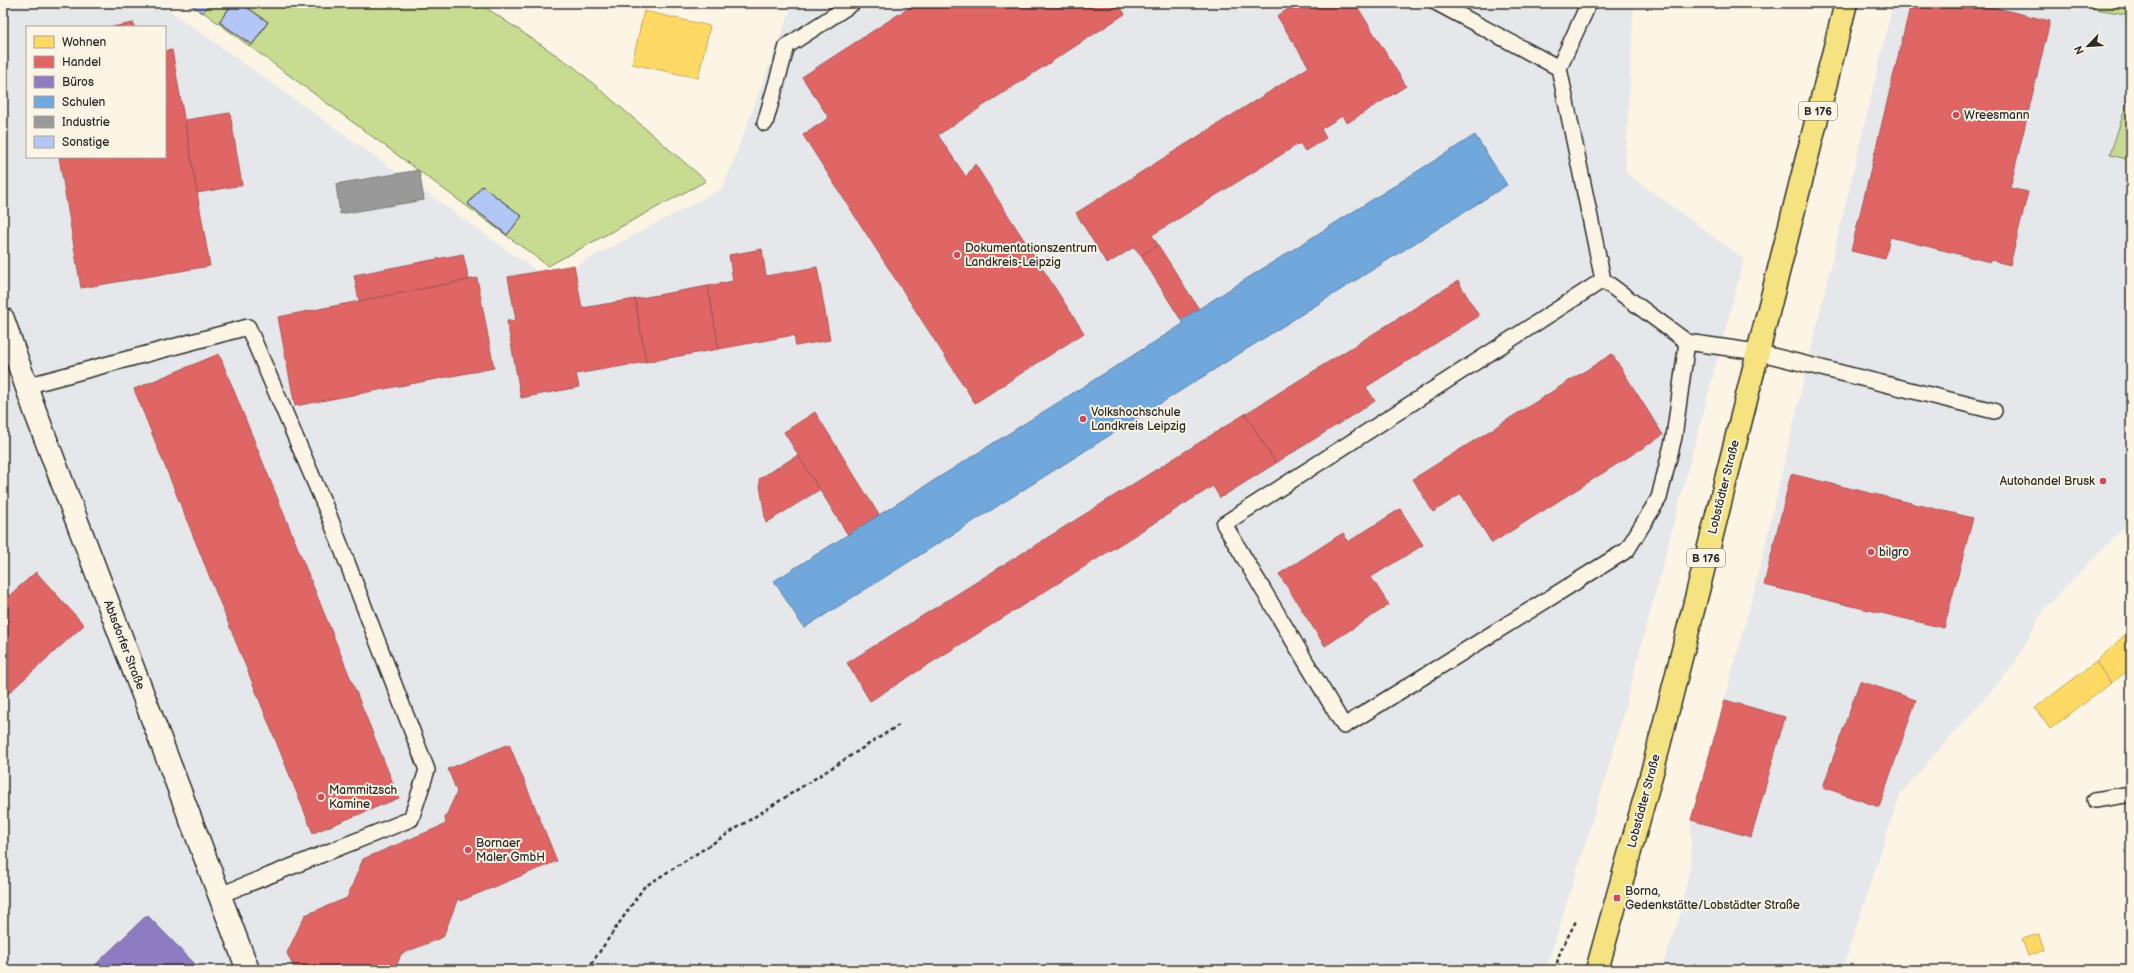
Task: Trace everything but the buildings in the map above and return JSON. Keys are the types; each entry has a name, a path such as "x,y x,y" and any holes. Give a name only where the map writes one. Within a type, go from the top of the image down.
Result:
{"main road":[{"name":"Lobstädter Straße","path":"1597,970 1654,765 1846,3"}],"street":[{"name":"Abtsdorfer Straße","path":"3,319 26,386 248,970"}],"lane":[{"path":"765,123 787,46 853,3"},
{"path":"1437,3 1558,68"},
{"path":"1589,3 1558,68 1603,280 1687,342 1757,352 1994,410"},
{"path":"1603,280 1224,524 1344,726 1627,550 1659,498 1674,437 1687,342"},
{"path":"26,386 248,327 328,513 422,756 427,770 411,819 220,895"},
{"path":"2095,800 2131,794"}],"path":[{"path":"587,970 644,887 899,725"}],"shaded area":[{"path":"3,3 159,3 549,280 723,188 793,3 1634,3 1625,172 1744,259 1612,756 1546,970 3,970"},
{"path":"1893,3 2059,3 2131,15 2131,90 2110,155 2131,160 2131,520 2044,609 2014,665 1900,794 1842,970 1661,970 1681,912 1691,862 1691,822 1753,595"}],"green space":[{"path":"191,3 479,3 574,67 706,181 548,266"},
{"path":"2060,3 2131,3 2131,15"},
{"path":"2131,90 2131,160 2110,155"}],"place":[{"name":"Wreesmann","path":"1956,115"},
{"name":"Dokumentationszentrum Landkreis-Leipzig","path":"957,255"},
{"name":"Volkshochschule Landkreis Leipzig","path":"1083,419"},
{"name":"Autohandel Brusk","path":"2103,481"},
{"name":"bilgro","path":"1871,552"},
{"name":"Mammitzsch Kamine","path":"321,797"},
{"name":"Bornaer Maler GmbH","path":"468,850"},
{"name":"Borna, Gedenkstätte/Lobstädter Straße","path":"1617,898"}]}
